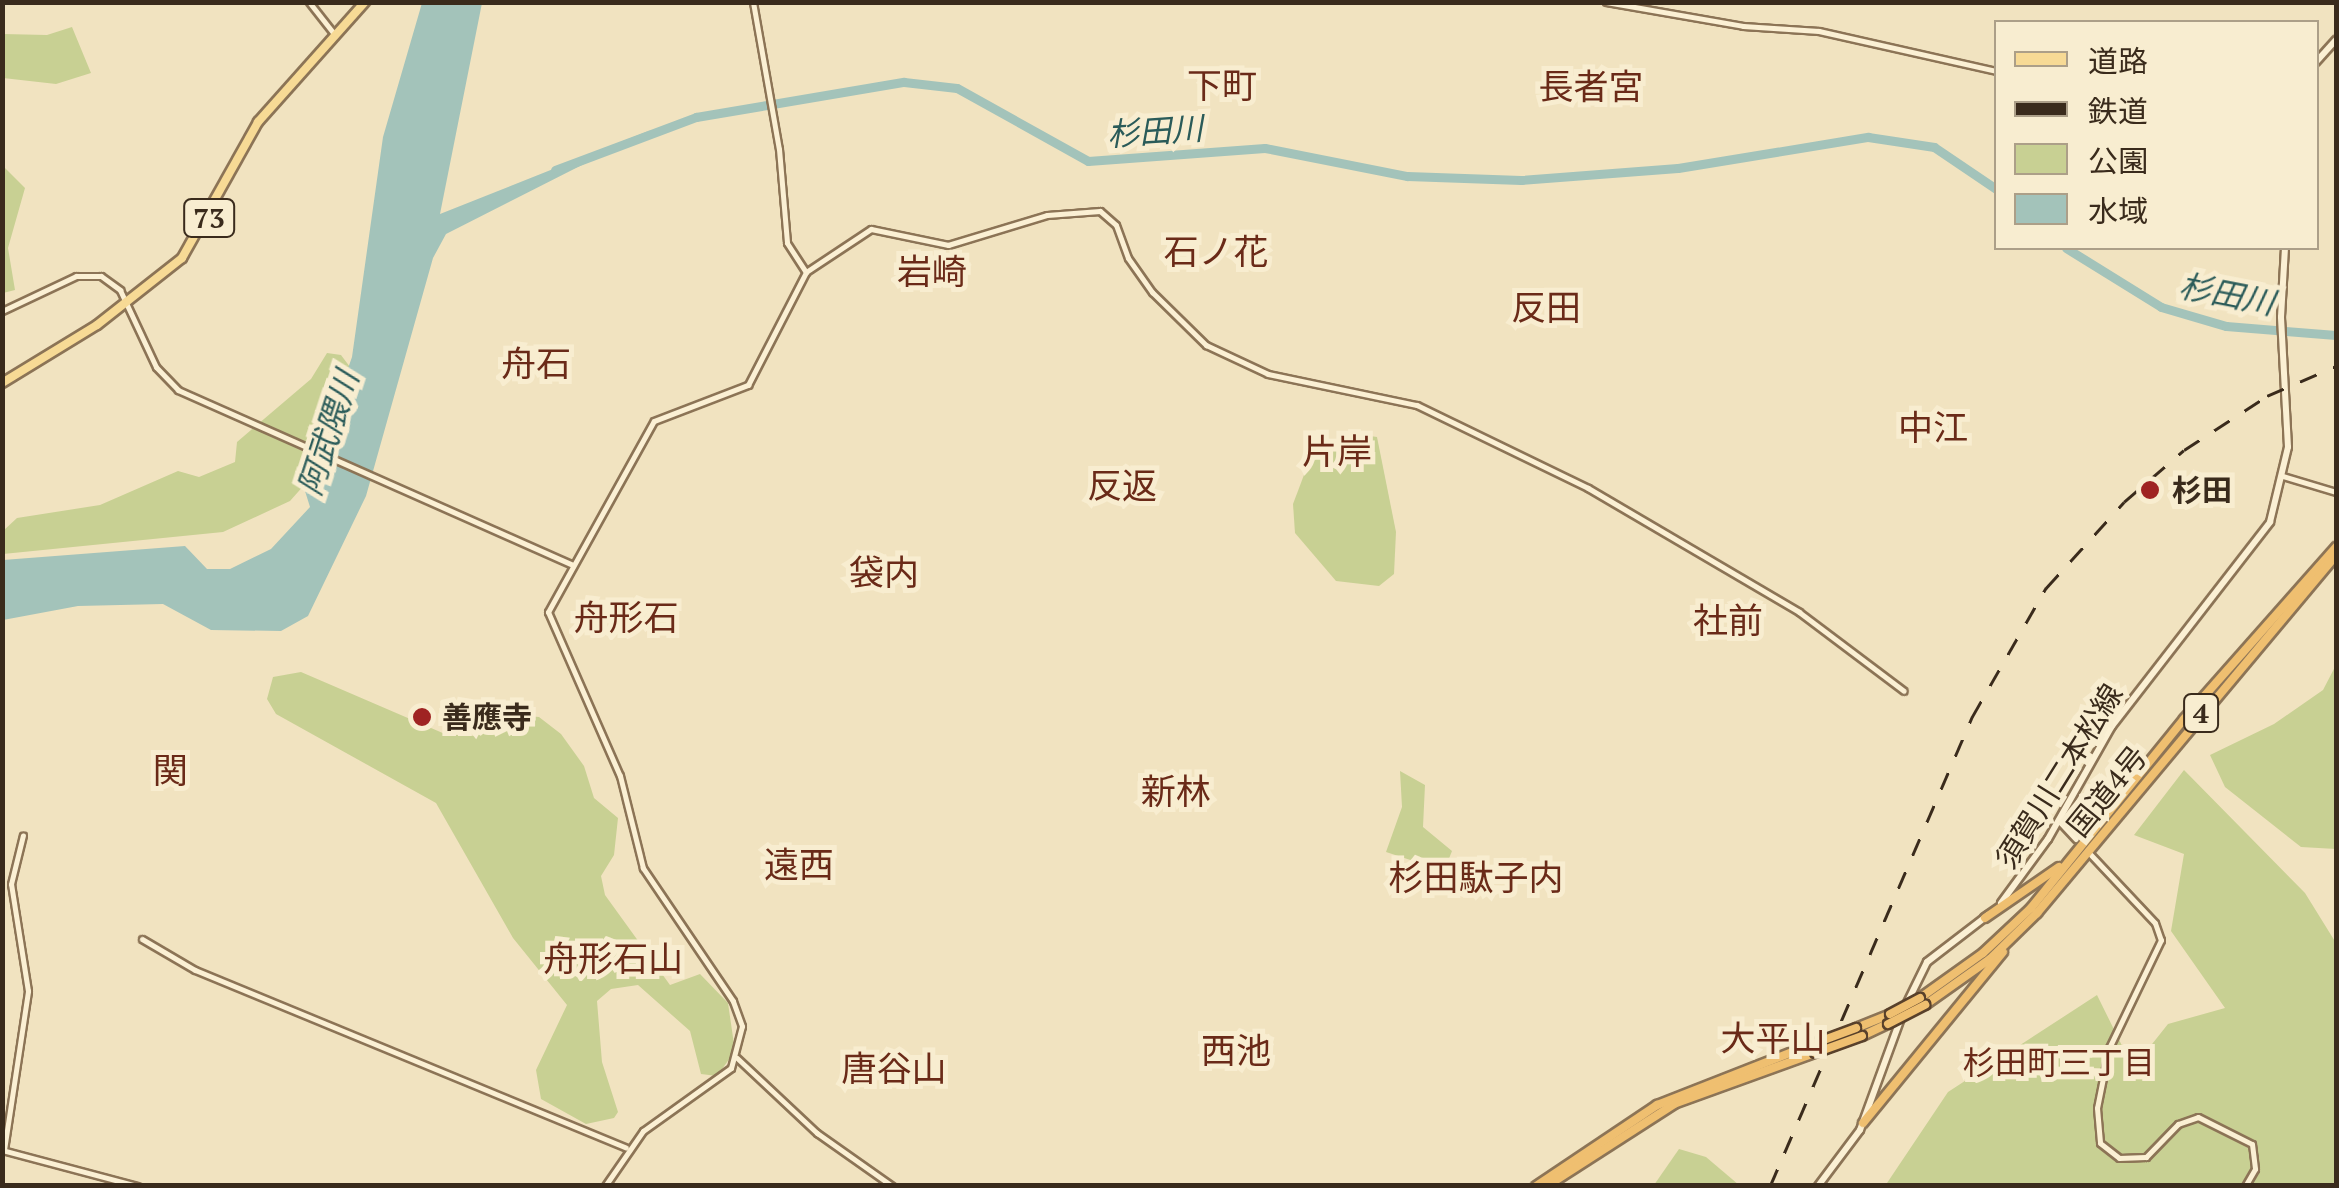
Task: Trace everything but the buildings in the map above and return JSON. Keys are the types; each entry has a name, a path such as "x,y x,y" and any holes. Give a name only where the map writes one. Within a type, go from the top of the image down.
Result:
{"highway":[{"name":"国道4号","path":"2070,858 2336,547"},
{"name":"国道4号","path":"2015,936 2336,556"},
{"path":"1985,918 2020,900 2070,858"},
{"name":"4","path":"1940,990 2008,930 2070,858"},
{"path":"1863,1123 2015,936"},
{"name":"4","path":"1536,1186 1657,1105 1889,1019 1940,990 2015,936"},
{"path":"1940,990 1960,1006"},
{"name":"4","path":"1547,1186 1674,1104 1814,1048"}],"main road":[{"name":"73","path":"2,384 127,302 196,242 258,122 366,2"},
{"path":"2319,59 2336,40"},
{"name":"須賀川二本松線","path":"1818,1186 1863,1123 1920,972 2014,890 2112,726 2266,531 2289,438 2281,316 2285,250"}],"street":[{"path":"309,2 336,36"},
{"path":"753,2 776,136 788,243 806,272"},
{"path":"1606,2 1742,26 1819,30 1994,71"},
{"path":"605,1186 626,1148 656,1119 723,1077 737,1058 740,1013 642,868 620,776 548,622 572,565 654,421 670,410 731,394 758,376 806,272 871,229 948,245 1047,215 1100,211 1116,225 1143,281 1206,345 1268,374 1416,405 1588,488 1799,612 1904,691"},
{"path":"2,311 88,274 111,282 127,302 167,383 572,565"},
{"path":"2282,476 2336,492"},
{"path":"2058,820 2076,839"},
{"path":"23,835 11,884 28,991 3,1150 137,1186"},
{"path":"2091,855 2155,922 2161,944 2111,1041 2097,1108 2100,1143 2115,1157 2139,1159 2178,1124 2198,1117 2252,1144 2255,1169 2245,1186"},
{"path":"142,939 195,970 626,1148"},
{"path":"737,1058 817,1133 892,1186"}],"green space":[{"path":"72,27 91,73 56,84 3,78 3,34 47,35"},
{"path":"2,165 25,188 8,248 15,290 3,293"},
{"path":"327,353 341,355 350,367 345,387 306,483 290,501 223,532 3,554 3,531 17,518 100,505 178,471 199,477 235,462 237,442 311,379"},
{"path":"1363,435 1377,437 1396,532 1394,574 1379,586 1336,581 1295,533 1293,504 1307,467 1325,451"},
{"path":"2336,665 2336,849 2301,847 2225,787 2210,755 2274,724 2323,690"},
{"path":"301,672 445,734 476,736 517,715 539,717 561,734 584,766 594,798 618,818 614,855 601,876 605,895 670,985 700,974 728,1003 735,1051 717,1076 701,1074 690,1031 638,985 611,989 597,1001 602,1062 618,1112 614,1118 586,1124 541,1099 536,1070 567,1005 513,938 436,803 276,714 267,699 273,677"},
{"path":"2184,770 2305,893 2336,943 2336,1185 1885,1186 1948,1092 2097,995 2133,1068 2168,1024 2225,1008 2171,931 2184,854 2134,835"},
{"path":"1400,771 1425,785 1423,827 1452,851 1444,871 1386,852 1402,807"},
{"path":"1679,1149 1706,1157 1739,1185 1654,1185"}],"water":[{"name":"阿武隈川","path":"422,3 482,3 440,214 651,130 446,234 433,258 366,496 308,616 281,631 211,630 163,604 78,606 3,620 3,560 185,546 207,569 230,569 271,549 310,507 305,491 352,357 383,137"}],"waterway":[{"name":"杉田川","path":"555,170 696,117 904,82 957,88 1088,161 1265,148 1407,176 1521,180 1678,168 1868,137 1934,147 1994,188"},
{"name":"杉田川","path":"2069,250 2161,307 2226,326 2336,335"}],"railway":[{"path":"1770,1186 1972,717 2046,588 2124,502 2184,450 2267,396 2336,366"}],"place":[{"name":"杉田","path":"2150,490"},
{"name":"善應寺","path":"422,717"}],"district":[{"name":"下町","path":"1222,85"},
{"name":"長者宮","path":"1591,86"},
{"name":"石ノ花","path":"1216,251"},
{"name":"岩崎","path":"932,271"},
{"name":"反田","path":"1546,307"},
{"name":"舟石","path":"536,363"},
{"name":"中江","path":"1933,427"},
{"name":"片岸","path":"1337,451"},
{"name":"反返","path":"1122,485"},
{"name":"袋内","path":"884,572"},
{"name":"舟形石","path":"626,617"},
{"name":"社前","path":"1728,620"},
{"name":"関","path":"170,770"},
{"name":"新林","path":"1176,791"},
{"name":"遠西","path":"799,864"},
{"name":"杉田駄子内","path":"1476,877"},
{"name":"舟形石山","path":"613,958"},
{"name":"大平山","path":"1773,1038"},
{"name":"西池","path":"1236,1050"},
{"name":"杉田町三丁目","path":"2059,1062"},
{"name":"唐谷山","path":"894,1068"}]}
